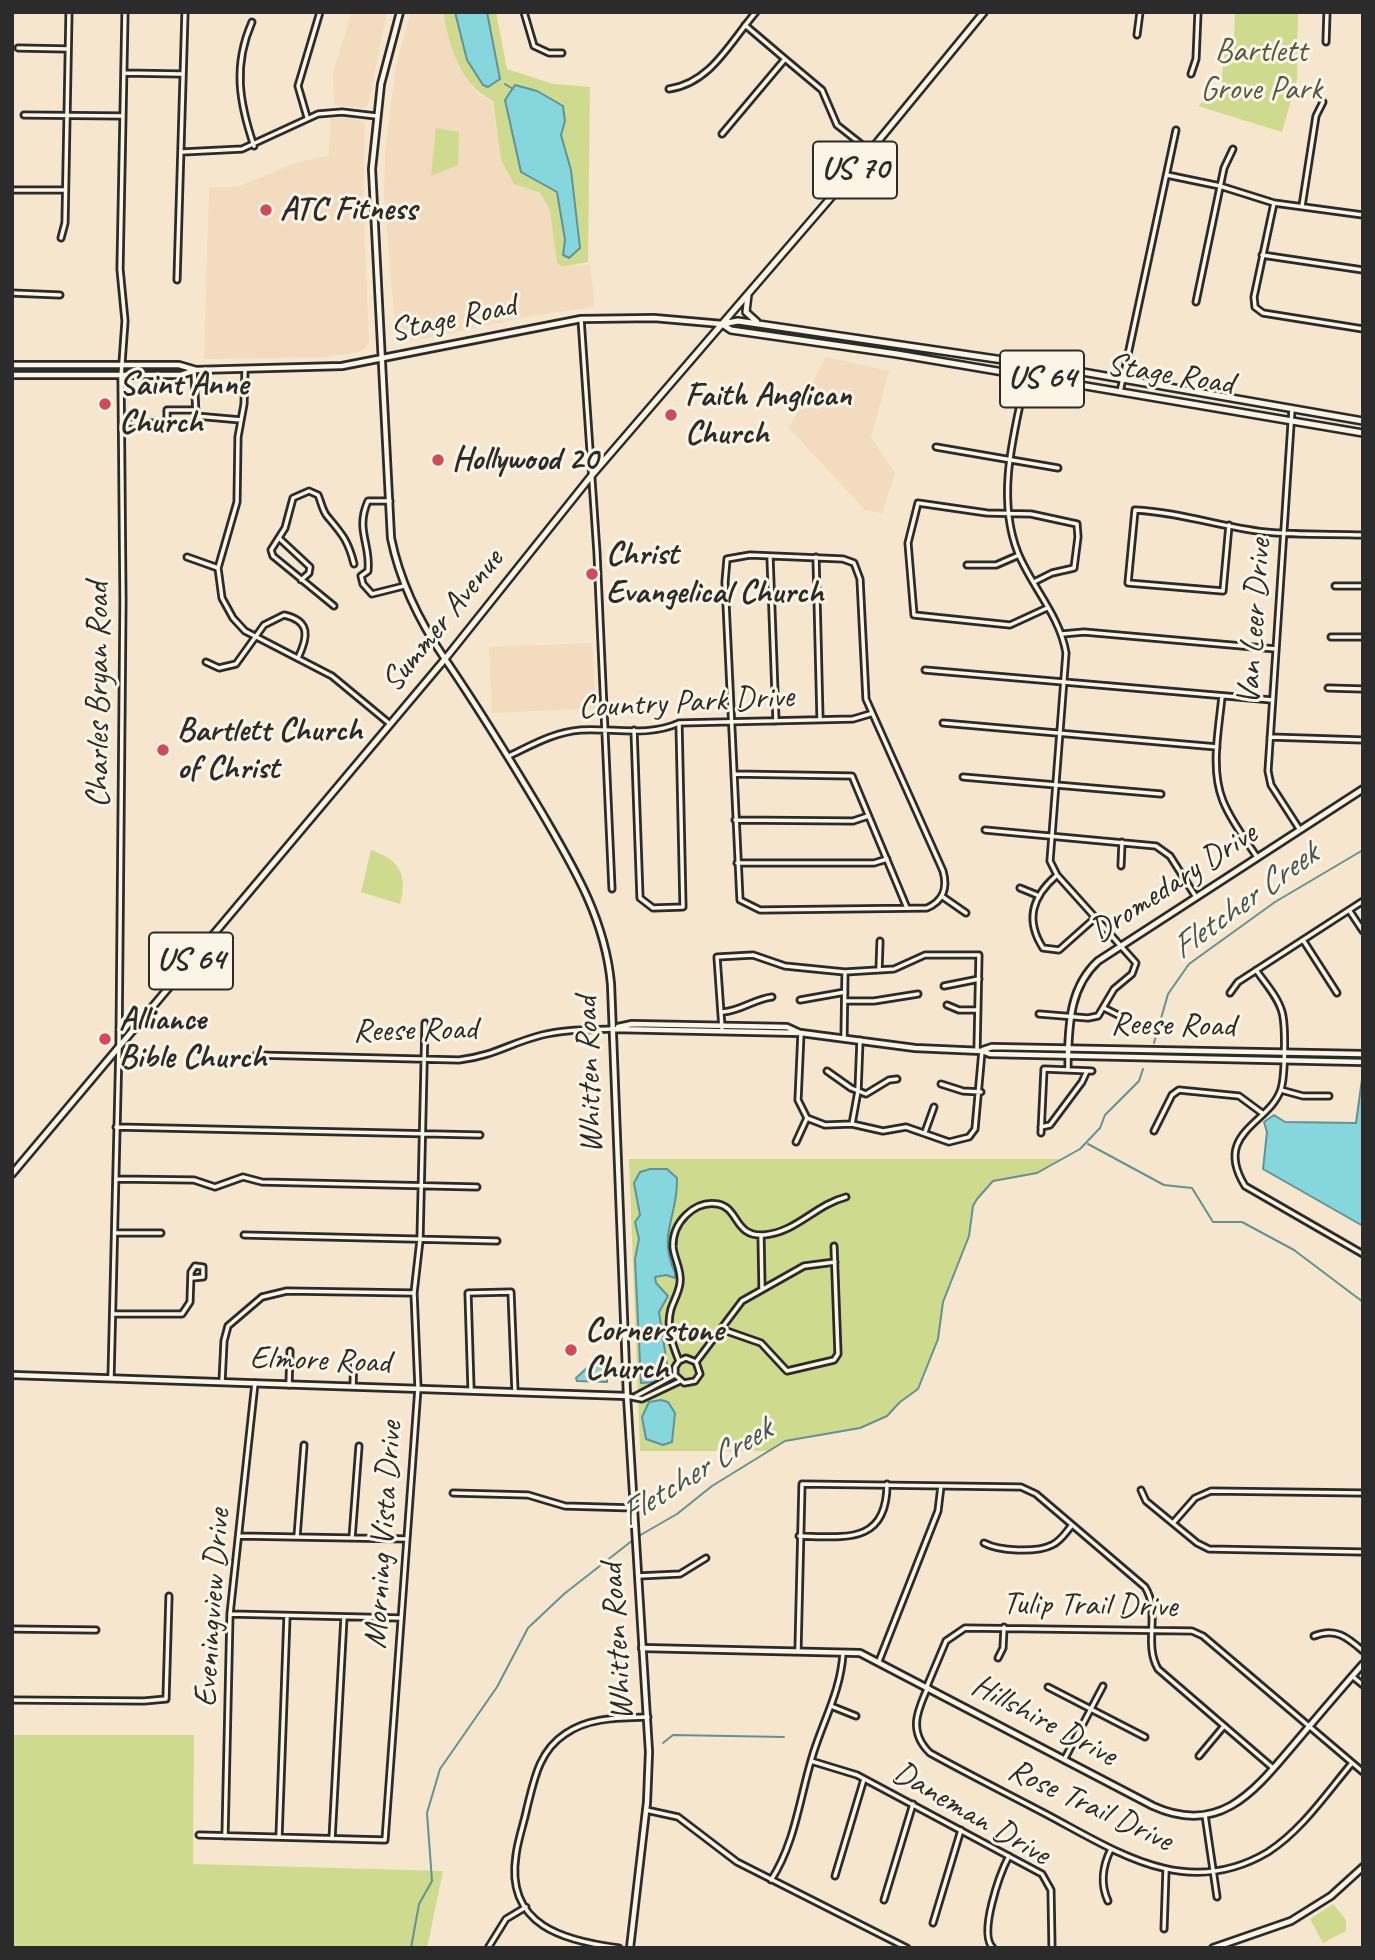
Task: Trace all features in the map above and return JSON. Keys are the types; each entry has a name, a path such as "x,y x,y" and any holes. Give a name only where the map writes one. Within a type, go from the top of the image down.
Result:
{"main road":[{"name":"Whitten Road","path":"400,12 386,59 376,116 373,199 391,538 404,586 413,606 509,756 583,886 607,948 613,1029 627,1396 648,1717 646,1810 630,1948"},
{"name":"US 70","path":"722,324 984,12"},
{"path":"748,294 746,312 760,324"},
{"name":"Stage Road","path":"12,365 179,365 194,370 329,367 381,360 581,319 654,318 722,324 738,321 1029,363 1363,421"},
{"name":"Stage Road","path":"722,324 731,330 1121,391 1363,433"},
{"name":"Summer Avenue","path":"12,1174 445,659 592,475 722,324"},
{"path":"820,343 824,335 843,335"},
{"path":"42,365 42,376"},
{"name":"Stage Road","path":"12,375 181,376 194,370"},
{"name":"Dromedary Drive","path":"1068,1055 1070,1016 1075,994 1086,974 1098,961 1363,789"},
{"name":"Reese Road","path":"613,1029 632,1024 787,1027 801,1033"},
{"name":"Reese Road","path":"613,1029 801,1033 915,1048 979,1051 990,1054 1363,1062"},
{"name":"Reese Road","path":"979,1051 992,1047 1363,1054"},
{"name":"Elmore Road","path":"12,1375 627,1396"},
{"name":"Hillshire Drive","path":"642,1648 843,1651 880,1661 1157,1808 1182,1815 1205,1815 1240,1801 1273,1768 1363,1664"},
{"path":"1213,1948 1292,1921 1332,1896 1363,1867"}],"street":[{"path":"61,238 65,223 69,12"},
{"name":"Charles Bryan Road","path":"111,1378 119,1046 121,377 125,321 120,269 125,12"},
{"path":"177,280 182,152 181,74 185,12"},
{"path":"307,117 298,86 320,12"},
{"path":"524,12 534,46 549,53 562,52"},
{"path":"669,89 685,86 707,73 756,12"},
{"path":"1137,35 1140,12"},
{"path":"1191,74 1196,59 1198,12"},
{"path":"1326,42 1327,12"},
{"path":"252,22 239,59 238,78 243,110 254,146"},
{"path":"745,25 822,90 837,125 870,151"},
{"path":"19,48 68,49"},
{"path":"722,134 785,59"},
{"path":"124,73 181,74"},
{"path":"1301,206 1316,116 1323,102"},
{"path":"182,152 214,152 254,146 307,117 342,112 376,116"},
{"path":"24,115 123,116"},
{"path":"1121,391 1176,131"},
{"path":"1196,302 1220,186 1233,149"},
{"path":"1167,175 1220,186 1274,203 1363,215"},
{"path":"12,190 64,190"},
{"path":"1274,203 1262,255 1255,307 1264,313 1363,329"},
{"path":"1262,255 1363,270"},
{"path":"12,293 60,295"},
{"path":"581,319 592,475 612,889"},
{"path":"1029,363 1011,460 1008,514 1019,555 1062,634 1066,653 1050,861 1056,875 1138,963 1134,972 1114,989 1104,1009 1092,1018 1039,1014"},
{"path":"194,370 195,410 198,417 241,420"},
{"path":"245,370 236,507 218,568 220,593 229,611 256,638 332,676 390,724"},
{"name":"Van Leer Drive","path":"1292,409 1269,778 1300,830"},
{"path":"122,423 167,423 167,410 195,410"},
{"path":"936,447 1058,468"},
{"path":"334,606 273,556 272,545 280,540 293,498 309,491 318,495 325,514 339,526 350,545 354,564"},
{"path":"361,576 368,571 369,564 361,528 362,514 368,501 390,501"},
{"path":"1034,582 1050,574 1074,568 1079,537 1077,524 1031,514 1008,514 918,503 908,542 914,615 1010,625 1047,608"},
{"path":"1229,525 1223,591 1128,583 1135,510 1284,533 1363,535"},
{"path":"280,540 310,567 309,573 302,580"},
{"path":"967,565 996,565 1019,555"},
{"path":"187,557 218,568"},
{"path":"770,557 776,721"},
{"path":"770,557 816,558 854,563 860,579 866,699 945,880 943,897 927,908 760,910 740,900 730,721 725,582 727,559 770,557"},
{"path":"816,558 820,719"},
{"path":"357,570 363,584 372,594 404,586"},
{"path":"1335,586 1363,586"},
{"path":"206,662 212,667 236,664 264,625 278,616 289,616 302,622 307,630 306,640 298,658"},
{"path":"1062,634 1084,632 1276,649"},
{"path":"1331,637 1363,637"},
{"path":"925,670 1273,700"},
{"path":"1328,688 1363,689"},
{"path":"1222,696 1217,747 1217,775 1221,796 1257,858"},
{"name":"Country Park Drive","path":"509,756 560,733 664,729 679,723 853,719 871,713"},
{"path":"634,730 639,898 653,908 683,906 679,723"},
{"path":"943,723 1217,747"},
{"path":"1270,737 1363,740"},
{"path":"734,774 852,776 907,908"},
{"path":"963,777 1161,794"},
{"path":"736,820 853,821 868,816"},
{"path":"985,830 1153,845 1163,850 1196,897"},
{"path":"1121,866 1122,842"},
{"path":"737,863 874,863 887,859"},
{"path":"1056,875 1037,895 1034,929 1047,953 1062,948 1095,918"},
{"path":"1020,888 1037,895"},
{"path":"943,897 966,913"},
{"path":"1230,993 1236,984 1256,970 1363,901"},
{"path":"1349,910 1363,931"},
{"path":"1303,940 1337,993"},
{"path":"879,970 880,941"},
{"path":"722,1033 723,1012 718,957 753,955 785,966 845,972 912,964 925,955 979,955 981,1092 975,1129 969,1138 960,1141 941,1140 906,1127 883,1132 852,1124 825,1125 807,1118 799,1100 801,1033"},
{"path":"1256,970 1281,1010 1281,1090 1238,1142 1235,1157 1237,1173 1245,1186 1363,1254"},
{"path":"844,1038 845,972"},
{"path":"944,986 979,979"},
{"path":"800,1000 845,992"},
{"path":"845,1001 874,1001 918,994"},
{"path":"723,1012 737,1011 755,1001 772,997"},
{"path":"947,1005 959,1010 978,1010"},
{"path":"1104,1009 1120,1016"},
{"name":"Morning Vista Drive","path":"332,1839 385,1840 418,1388 414,1293 420,1240 425,1023"},
{"name":"Reese Road","path":"256,1055 424,1060 486,1057 540,1035 565,1030 613,1029"},
{"path":"852,1124 858,1091 860,1040"},
{"path":"1068,1055 1068,1070"},
{"path":"1041,1128 1050,1125 1089,1071 1044,1069 1041,1128 1041,1133"},
{"path":"827,1071 866,1094 888,1080 897,1079"},
{"path":"942,1084 963,1091 981,1092"},
{"path":"1154,1131 1172,1095 1179,1090 1239,1096 1262,1113"},
{"path":"1281,1090 1303,1096 1329,1096"},
{"path":"925,1132 934,1107"},
{"path":"796,1142 807,1118"},
{"path":"116,1127 480,1135"},
{"path":"117,1179 194,1181 215,1187 243,1177 262,1182 477,1187"},
{"path":"636,1396 675,1375 679,1361 671,1343 669,1320 680,1283 673,1244 682,1219 702,1205 717,1204 729,1210 743,1230 761,1235 792,1227 818,1208 846,1198"},
{"path":"115,1233 160,1233"},
{"path":"244,1235 497,1241"},
{"path":"761,1235 762,1288"},
{"path":"721,1329 761,1343 786,1371 834,1360 838,1354 834,1245"},
{"path":"696,1362 742,1301 804,1266 835,1262"},
{"path":"113,1314 181,1314 190,1302 191,1278 192,1268 202,1267 203,1277 191,1278"},
{"path":"222,1381 223,1341 228,1326 262,1297 287,1291 414,1293"},
{"path":"471,1389 468,1293 511,1292 515,1392"},
{"path":"289,1385 290,1351"},
{"path":"353,1387 354,1352"},
{"path":"675,1375 680,1381 687,1383 698,1378 700,1370 696,1362 690,1358 679,1361"},
{"path":"627,1396 642,1399 680,1381"},
{"name":"Eveningview Drive","path":"225,1836 230,1614 255,1383"},
{"path":"297,1537 304,1445"},
{"path":"352,1538 359,1446"},
{"path":"798,1650 802,1484 1028,1489 1145,1587 1152,1604 1151,1652 1158,1669 1273,1768"},
{"path":"799,1536 852,1537 868,1532 880,1514 887,1484"},
{"path":"880,1661 938,1511 941,1485"},
{"path":"1140,1490 1146,1501 1197,1543 1213,1550 1363,1552"},
{"path":"1173,1523 1195,1498 1211,1491 1363,1493"},
{"path":"453,1493 528,1495 565,1506 634,1508"},
{"path":"984,1543 996,1548 1044,1548 1057,1542 1072,1525"},
{"path":"239,1536 407,1539"},
{"path":"638,1576 680,1574 706,1558"},
{"path":"12,1700 144,1702 166,1699 169,1596"},
{"path":"230,1614 401,1618"},
{"path":"279,1837 287,1616"},
{"path":"199,1835 332,1839 344,1617"},
{"name":"Tulip Trail Drive","path":"928,1687 945,1644 954,1633 971,1627 1188,1630 1199,1634 1363,1772"},
{"path":"998,1658 1003,1648 1004,1627"},
{"path":"12,1629 96,1630"},
{"path":"1314,1636 1325,1632 1338,1633 1363,1651"},
{"path":"771,1880 785,1857 811,1761 842,1678 843,1651"},
{"path":"1352,1676 1363,1685"},
{"path":"1065,1760 1103,1686"},
{"name":"Rose Trail Drive","path":"928,1687 916,1723 919,1739 928,1751 1112,1849 1141,1863 1166,1870 1213,1871 1251,1860 1280,1843 1306,1819 1352,1763"},
{"path":"1048,1687 1145,1737"},
{"path":"831,1706 856,1716"},
{"path":"620,1948 560,1937 536,1920 526,1906 517,1884 516,1856 533,1782 547,1751 564,1734 583,1724 648,1717"},
{"path":"1199,1756 1224,1726"},
{"name":"Daneman Drive","path":"811,1761 864,1779 1036,1870 1048,1882 1051,1890 1052,1948"},
{"path":"835,1876 864,1779"},
{"path":"884,1900 912,1804"},
{"path":"646,1810 678,1817 721,1852 907,1948"},
{"path":"1205,1815 1217,1897"},
{"path":"933,1923 961,1830"},
{"path":"1108,1901 1104,1890 1104,1868 1112,1849"},
{"path":"993,1948 988,1942 986,1929 1009,1856"},
{"path":"1164,1929 1166,1870"},
{"path":"488,1948 506,1919 526,1906"}],"shaded area":[{"path":"352,12 387,12 368,105 363,108 334,105 333,72"},
{"path":"411,12 443,12 458,66 478,94 492,102 501,160 514,184 540,194 550,210 559,267 590,265 595,307 536,315 413,341 396,339 384,194 385,152 396,65"},
{"path":"349,117 365,123 363,198 369,340 366,347 359,352 324,357 204,359 209,187 238,187 298,162 329,156 330,118"},
{"path":"826,357 889,371 871,437 895,473 882,514 865,510 789,428"},
{"path":"592,643 596,708 492,713 489,647"}],"green space":[{"path":"443,12 496,12 507,69 553,84 590,87 588,262 561,267 557,262 550,210 540,193 514,184 501,160 493,101 481,94 464,75 453,51"},
{"name":"Bartlett Grove Park","path":"1235,12 1298,13 1297,79 1282,132 1198,106 1221,85 1226,36 1234,36"},
{"path":"436,128 459,132 458,165 431,176"},
{"path":"371,850 389,859 399,870 403,885 400,904 361,892"},
{"path":"629,1159 1063,1159 1037,1173 993,1181 977,1199 973,1206 969,1236 943,1302 938,1339 918,1389 887,1416 860,1428 785,1441 769,1451 640,1451"},
{"path":"12,1735 194,1735 193,1864 443,1871 427,1948 12,1948"},
{"path":"1333,1904 1346,1920 1346,1931 1323,1943 1310,1919"}],"water":[{"path":"455,12 487,12 500,79 488,87 483,85 467,60"},
{"path":"515,85 537,91 563,106 565,121 561,135 571,170 580,248 569,258 563,255 565,240 557,192 521,172 505,100"},
{"path":"1363,1072 1363,1226 1263,1169 1267,1132 1264,1122 1274,1115 1285,1122 1356,1123"},
{"path":"667,1169 677,1178 675,1205 668,1236 675,1278 666,1275 655,1277 656,1283 668,1296 659,1312 668,1371 655,1382 641,1383 635,1259 639,1239 635,1222 640,1215 634,1183 640,1172"},
{"path":"599,1357 607,1360 607,1382 577,1381 576,1378"},
{"path":"649,1402 668,1402 675,1413 672,1442 663,1445 646,1439 642,1417"}],"waterway":[{"path":"505,84 513,89"},
{"name":"Fletcher Creek","path":"1154,1043 1168,994 1189,964 1275,902 1363,850"},
{"name":"Fletcher Creek","path":"637,1537 677,1514 712,1486 785,1441 860,1428 887,1416 918,1389 938,1339 943,1302 969,1236 973,1206 977,1199 993,1181 1037,1173 1080,1149 1100,1128 1105,1115 1139,1081 1143,1069"},
{"path":"1088,1144 1164,1185 1192,1188 1213,1222 1242,1222 1294,1250 1363,1302"},
{"name":"Fletcher Creek","path":"411,1948 419,1904 432,1881 427,1813 440,1769 497,1687 528,1628 564,1594 633,1540"},
{"path":"663,1743 673,1735 784,1737"}],"place":[{"name":"ATC Fitness","path":"266,210"},
{"name":"Saint Anne Church","path":"105,404"},
{"name":"Faith Anglican Church","path":"671,415"},
{"name":"Hollywood 20","path":"438,460"},
{"name":"Christ Evangelical Church","path":"592,574"},
{"name":"Bartlett Church of Christ","path":"163,750"},
{"name":"Alliance Bible Church","path":"105,1039"},
{"name":"Cornerstone Church","path":"571,1350"}]}
